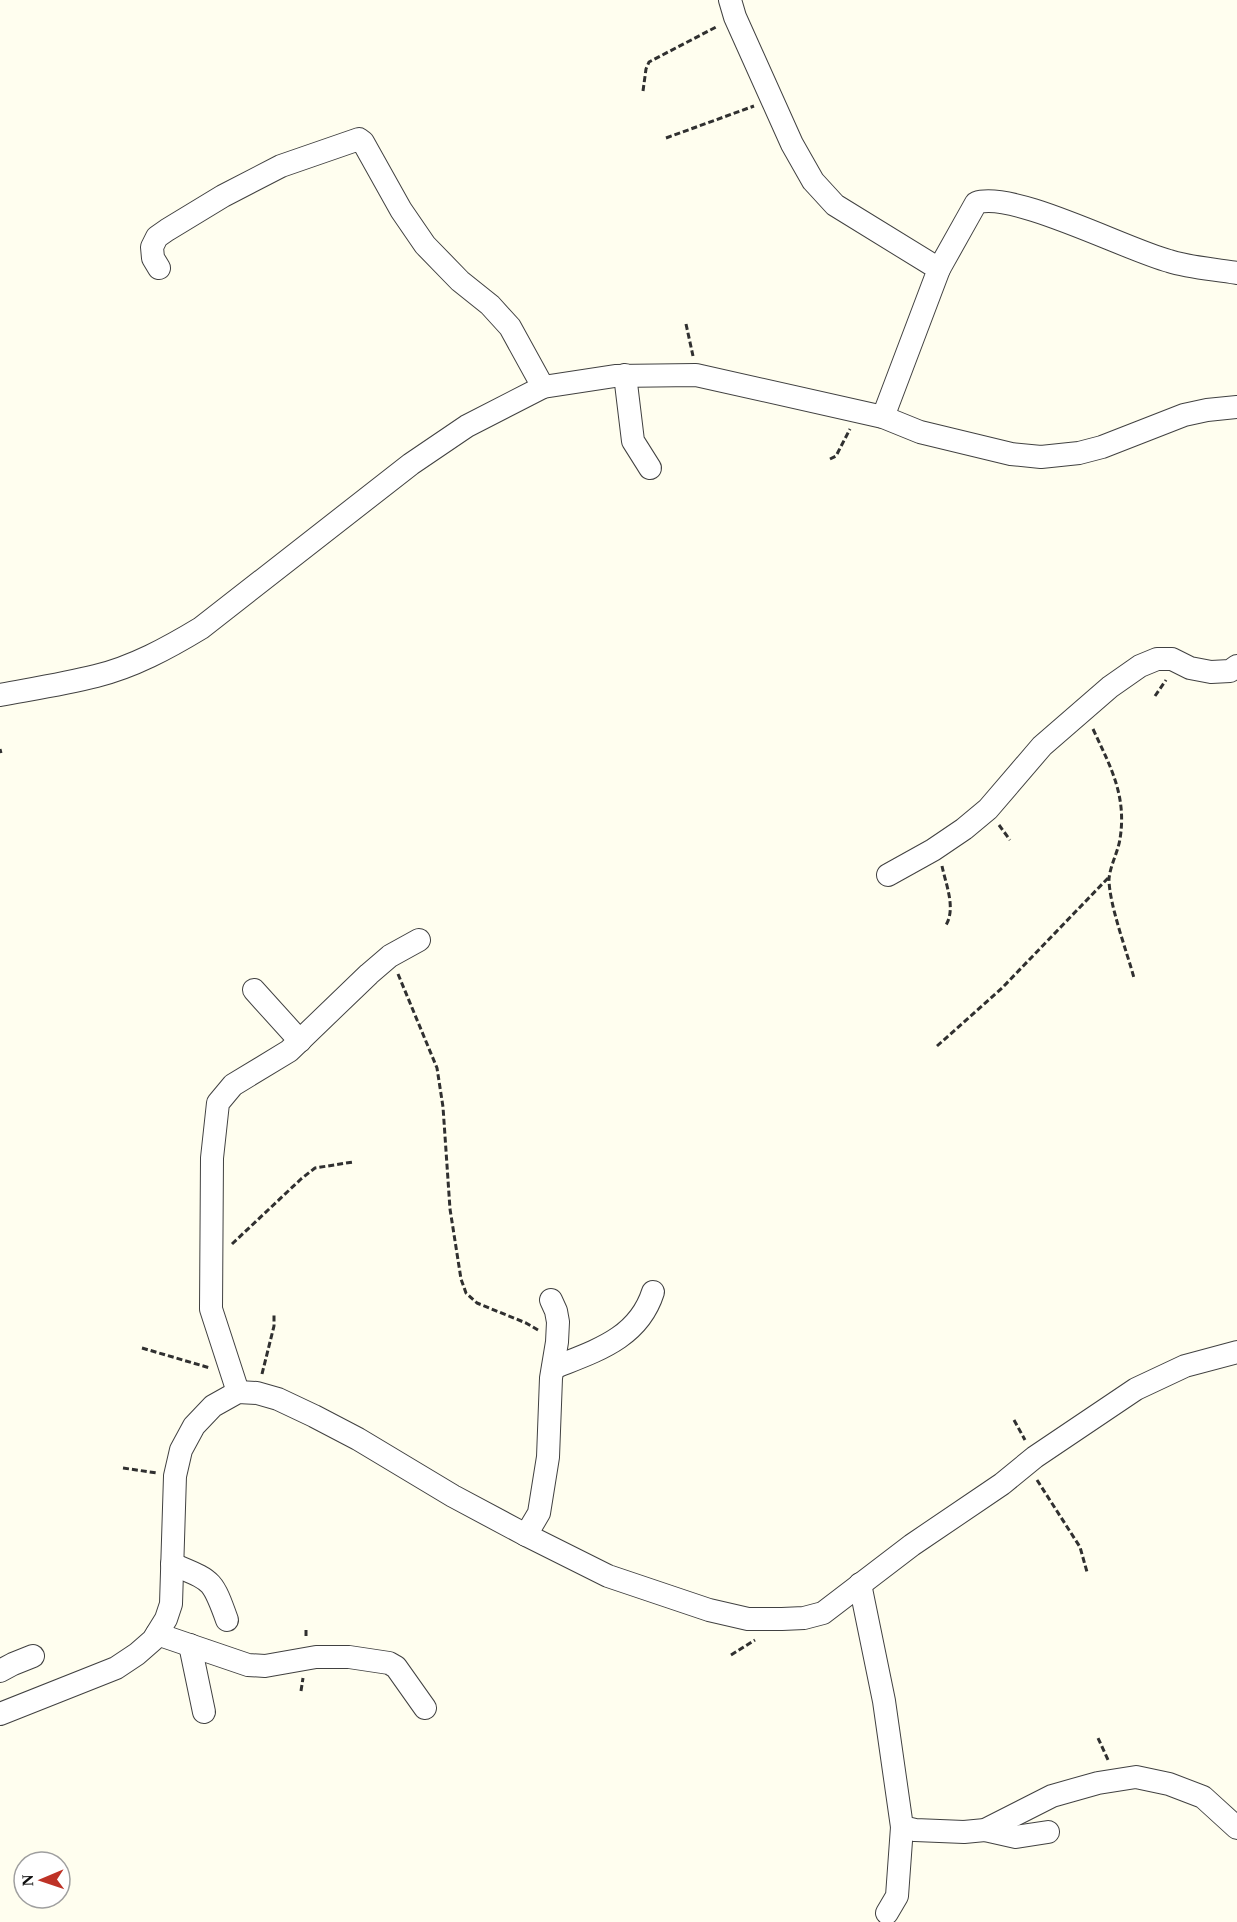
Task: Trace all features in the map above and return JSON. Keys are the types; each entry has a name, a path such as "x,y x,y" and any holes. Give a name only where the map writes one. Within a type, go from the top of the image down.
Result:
{"street":[{"path":"733,8 792,144 808,171 834,205 939,269"},
{"path":"159,268 153,258 152,247 157,237 167,230 223,196 281,166 359,139 363,142 401,210 426,245 460,281 490,306 510,327 543,387"},
{"path":"883,417 939,269 976,203 994,200 1046,214 1170,262 1237,273"},
{"path":"625,375 633,441 650,468"},
{"path":"0,695 97,676 128,665 180,641 201,628 411,464 467,426 543,387 625,375 696,375 883,417 920,432 1011,454 1061,457 1102,447 1184,414 1237,407"},
{"path":"888,875 938,847 964,829 988,809 1042,746 1110,687 1133,671 1157,659 1172,659 1190,668 1211,672 1230,671 1237,666"},
{"path":"419,940 390,956 289,1051 233,1085 218,1103 212,1158 211,1309 242,1387 278,1399 314,1416 526,1535 608,1576 709,1610 748,1619 793,1618 823,1613 912,1545 1002,1484 1028,1462 1136,1389 1185,1366 1237,1352"},
{"path":"254,990 300,1041"},
{"path":"553,1368 597,1351 629,1332 643,1316 653,1292"},
{"path":"526,1535 539,1513 548,1457 551,1378 558,1323 551,1300"},
{"path":"0,1714 116,1668 137,1654 157,1634 166,1619 171,1604 175,1476 181,1450 194,1426 213,1406 242,1387"},
{"path":"172,1564 206,1579 214,1587 227,1620"},
{"path":"861,1584 884,1701 902,1827 897,1896 887,1913"},
{"path":"157,1634 248,1665 265,1666 316,1657 349,1657 389,1663 396,1667 425,1708"},
{"path":"190,1645 204,1712"},
{"path":"0,1671 33,1656"},
{"path":"985,1830 1052,1796 1098,1783 1136,1777 1169,1784 1203,1797 1237,1828"},
{"path":"902,1827 915,1830 963,1832 985,1830 1016,1837 1048,1832"}],"path":[{"path":"643,91 649,62 733,8"},
{"path":"666,138 772,100"},
{"path":"686,324 696,375"},
{"path":"830,459 840,450 859,412"},
{"path":"1084,711 1118,782 1122,812 1120,838 1109,878 1134,978"},
{"path":"938,847 951,907 951,917 946,925"},
{"path":"937,1046 1002,988 1109,878"},
{"path":"390,956 437,1068 443,1107 450,1209 461,1279 466,1293 477,1303 526,1323 557,1342"},
{"path":"211,1264 315,1168 353,1162"},
{"path":"142,1348 242,1387 274,1326 274,1314"},
{"path":"1028,1462 1042,1489 1067,1523 1080,1547 1087,1572"},
{"path":"123,1468 175,1476"},
{"path":"1098,1738 1117,1780"}]}
